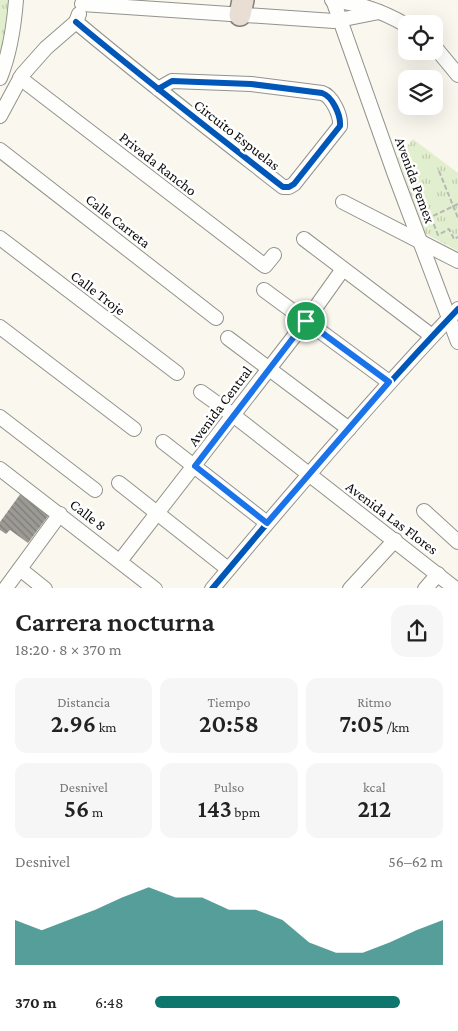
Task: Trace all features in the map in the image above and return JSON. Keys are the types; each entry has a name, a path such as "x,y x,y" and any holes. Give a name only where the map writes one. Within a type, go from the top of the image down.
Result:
{"street":[{"path":"0,78 6,62 15,17 16,0"},
{"path":"333,0 379,12 398,21"},
{"name":"Avenida Pemex","path":"333,0 420,242 454,314 458,342"},
{"path":"2,107 20,78 46,48 76,22 82,2 242,7 334,21 379,12"},
{"name":"Circuito Espuelas","path":"76,22 158,89 283,187 289,187 294,184 340,126 340,121 331,99 328,95 322,93 251,84 172,81 158,89"},
{"path":"443,57 458,75"},
{"name":"Privada Rancho","path":"20,78 265,266 274,255"},
{"name":"Calle Carreta","path":"0,150 216,318"},
{"path":"343,202 458,260"},
{"name":"Calle Troje","path":"0,238 177,373"},
{"path":"304,239 432,336"},
{"name":"Avenida Central","path":"120,561 306,321 343,269"},
{"path":"264,290 389,382"},
{"path":"212,588 389,382 454,314"},
{"path":"0,327 134,429"},
{"path":"228,338 349,429"},
{"name":"Avenida Las Flores","path":"201,392 456,588"},
{"path":"0,417 94,490"},
{"path":"163,442 267,523"},
{"name":"Calle 8","path":"0,469 155,588"},
{"path":"120,483 228,570"},
{"path":"424,511 458,542"},
{"path":"5,588 60,514"},
{"path":"350,588 395,540"},
{"path":"20,569 45,588"},
{"path":"425,588 438,574"}],"path":[{"path":"438,171 458,218"},
{"path":"458,204 431,217 438,235 449,229 454,239 458,237"}],"green space":[{"path":"0,0 10,0 7,35 0,59"},
{"path":"413,139 458,173 458,251 424,233 398,158"}],"building":[{"path":"21,493 49,515 28,543 10,530 6,534 0,530 0,522"}],"cycle path":[{"path":"76,22 153,85 179,106 283,187 289,187 294,184 340,126 335,106 322,93 251,84 172,81 158,89"},
{"path":"213,588 333,447 458,309"}],"route":[{"path":"306,321 389,382 267,523 195,466 306,321"}]}
